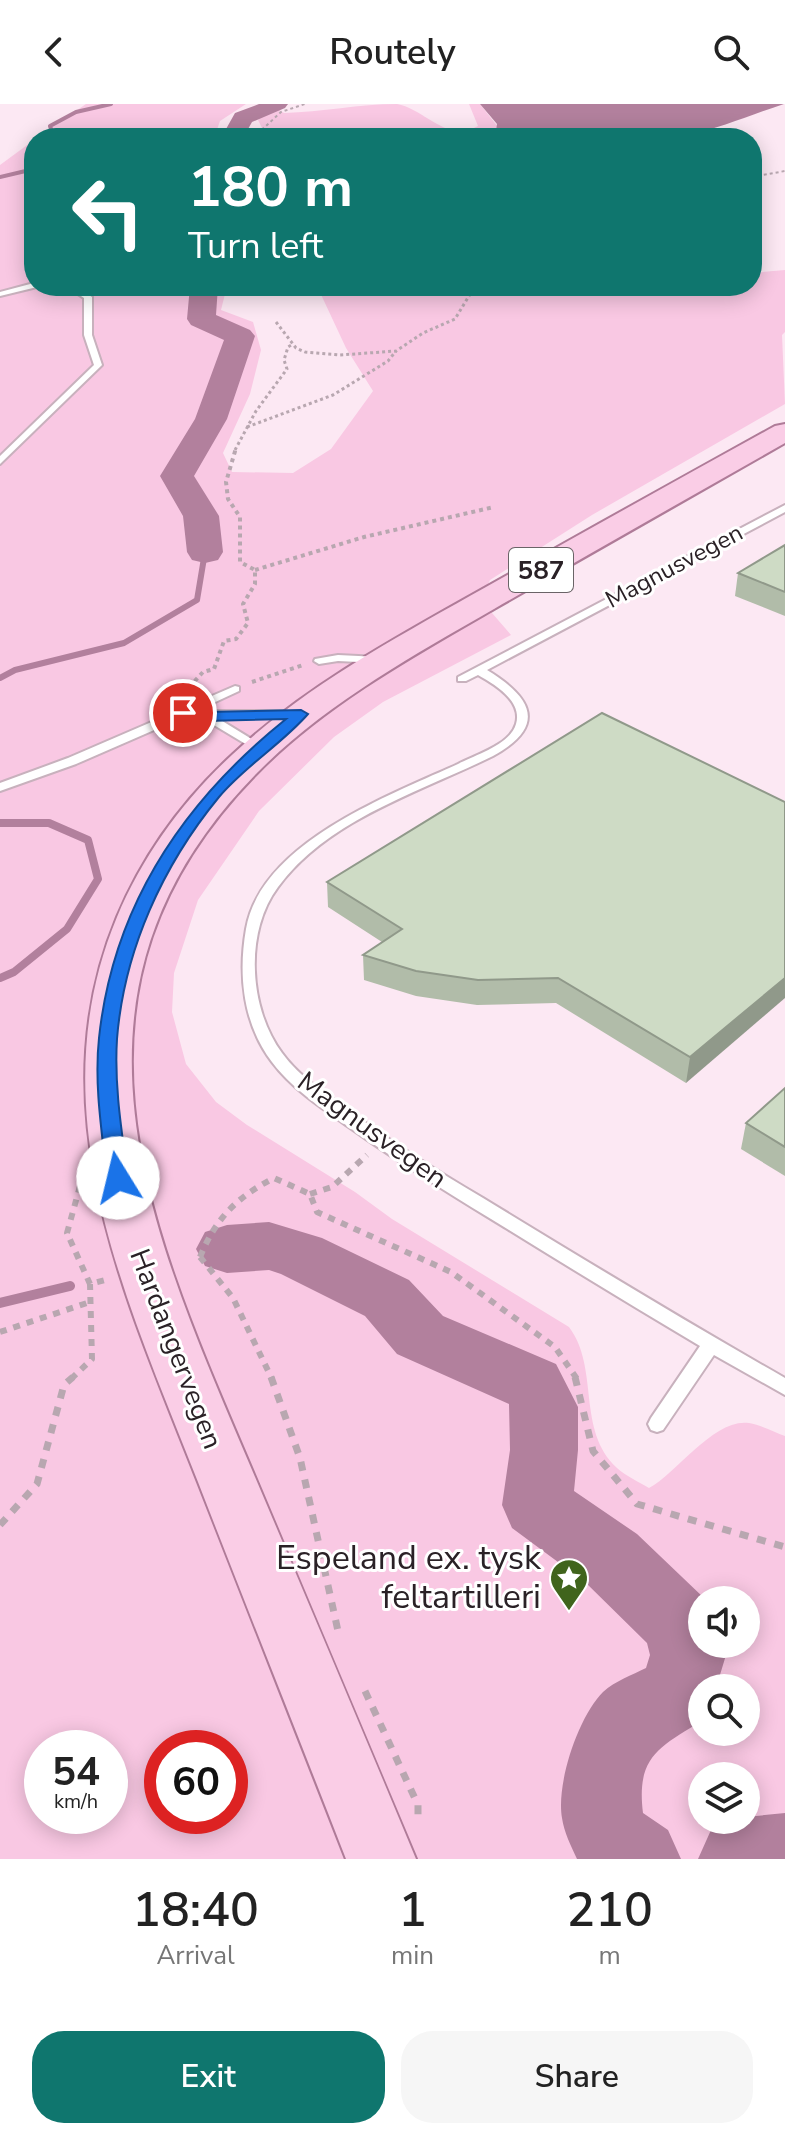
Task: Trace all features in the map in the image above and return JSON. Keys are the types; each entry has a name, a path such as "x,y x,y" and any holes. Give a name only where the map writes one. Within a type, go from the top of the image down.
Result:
{"main road":[{"name":"587","path":"686,487 736,449 785,422"},
{"name":"Hardangervegen","path":"399,1845 160,1317 121,1193 111,1131 108,1039 120,971 142,905 194,817 280,731 383,660 785,432"},
{"name":"587","path":"750,451 785,440"}],"lane":[{"path":"0,294 24,288"},
{"path":"0,461 98,365 88,335 86,296"},
{"name":"Magnusvegen","path":"462,679 785,508"},
{"path":"319,661 354,657 383,660"},
{"name":"Magnusvegen","path":"478,670 511,692 517,701 523,724 517,733 505,744 481,757 344,824 303,851 265,897 251,931 248,955 252,1000 263,1032 278,1059 309,1090 381,1142 711,1345 785,1387"},
{"path":"0,787 72,761 235,689"},
{"path":"183,713 280,731"},
{"path":"205,716 280,731"},
{"path":"657,1424 711,1345"}],"path":[{"path":"263,128 277,115 305,104"},
{"path":"762,175 785,171"},
{"path":"247,427 333,395 360,375 388,361 396,351 423,333 455,319 469,296"},
{"path":"276,322 300,351 369,355 396,351"},
{"path":"293,344 288,347 284,360 287,369 272,384 238,440 226,478 227,498 240,516 240,562 255,570 364,537 428,525 494,507"},
{"path":"183,713 187,700 183,691 203,672 214,669 224,641 236,639 248,623 243,604 255,584 255,570"},
{"path":"235,689 319,661"},
{"path":"341,1641 300,1458 270,1374 233,1298 200,1257 213,1224 247,1192 274,1178 310,1194 332,1187 381,1142"},
{"path":"0,1525 37,1484 64,1385 92,1359 90,1284 67,1233 80,1186"},
{"path":"310,1194 317,1212 451,1272 555,1347 578,1381 593,1451 637,1504 785,1547"},
{"path":"90,1284 113,1278"},
{"path":"0,1332 90,1302"},
{"path":"360,1682 418,1805 399,1845"}],"shaded area":[{"path":"86,104 246,104 220,121 218,128 51,128"},
{"path":"288,104 278,109 284,113 397,104 446,128 262,128 258,120 268,109"},
{"path":"469,104 480,104 498,127 472,128 478,126"},
{"path":"480,104 784,104 713,128 496,128 497,124"},
{"path":"24,147 24,296 224,296 221,310 253,322 261,350 250,394 223,453 232,472 293,473 331,449 373,391 346,348 322,296 762,296 762,272 785,270 785,332 782,335 785,404 592,515 490,580 483,596 492,613 511,635 383,702 334,737 259,811 198,900 174,973 172,1012 186,1064 216,1102 392,1219 569,1327 584,1361 597,1436 604,1453 624,1474 649,1488 709,1437 736,1424 754,1424 785,1436 785,1859 0,1859 0,165"}],"building":[{"path":"785,545 785,592 738,573"},
{"path":"602,713 785,802 785,978 690,1057 558,978 478,980 416,971 363,955 402,929 327,882"},
{"path":"785,1088 785,1147 746,1123"}],"waterway":[{"path":"51,128 76,112 111,104"},
{"path":"238,128 243,118 278,104"},
{"path":"0,177 24,171"},
{"path":"203,296 201,319 240,336 211,419 177,476 201,516 205,552"},
{"path":"0,678 15,670 124,643 197,600 205,552"},
{"path":"0,823 49,823 88,840 98,879 67,929 14,972 0,978"},
{"path":"227,1249 269,1246 300,1255 387,1298 420,1335 533,1384 544,1407 544,1450 537,1505 611,1558 678,1623 688,1655 676,1693 628,1723 619,1735 606,1767 601,1803 608,1835 619,1849 639,1859"},
{"path":"0,1303 70,1286"},
{"path":"740,1859 785,1854"}],"place":[{"name":"Espeland ex. tysk feltartilleri","path":"569,1612"}],"route":[{"path":"118,1178 109,1110 108,1039 120,971 142,905 194,817 238,768 301,714 205,716 183,713"}]}
